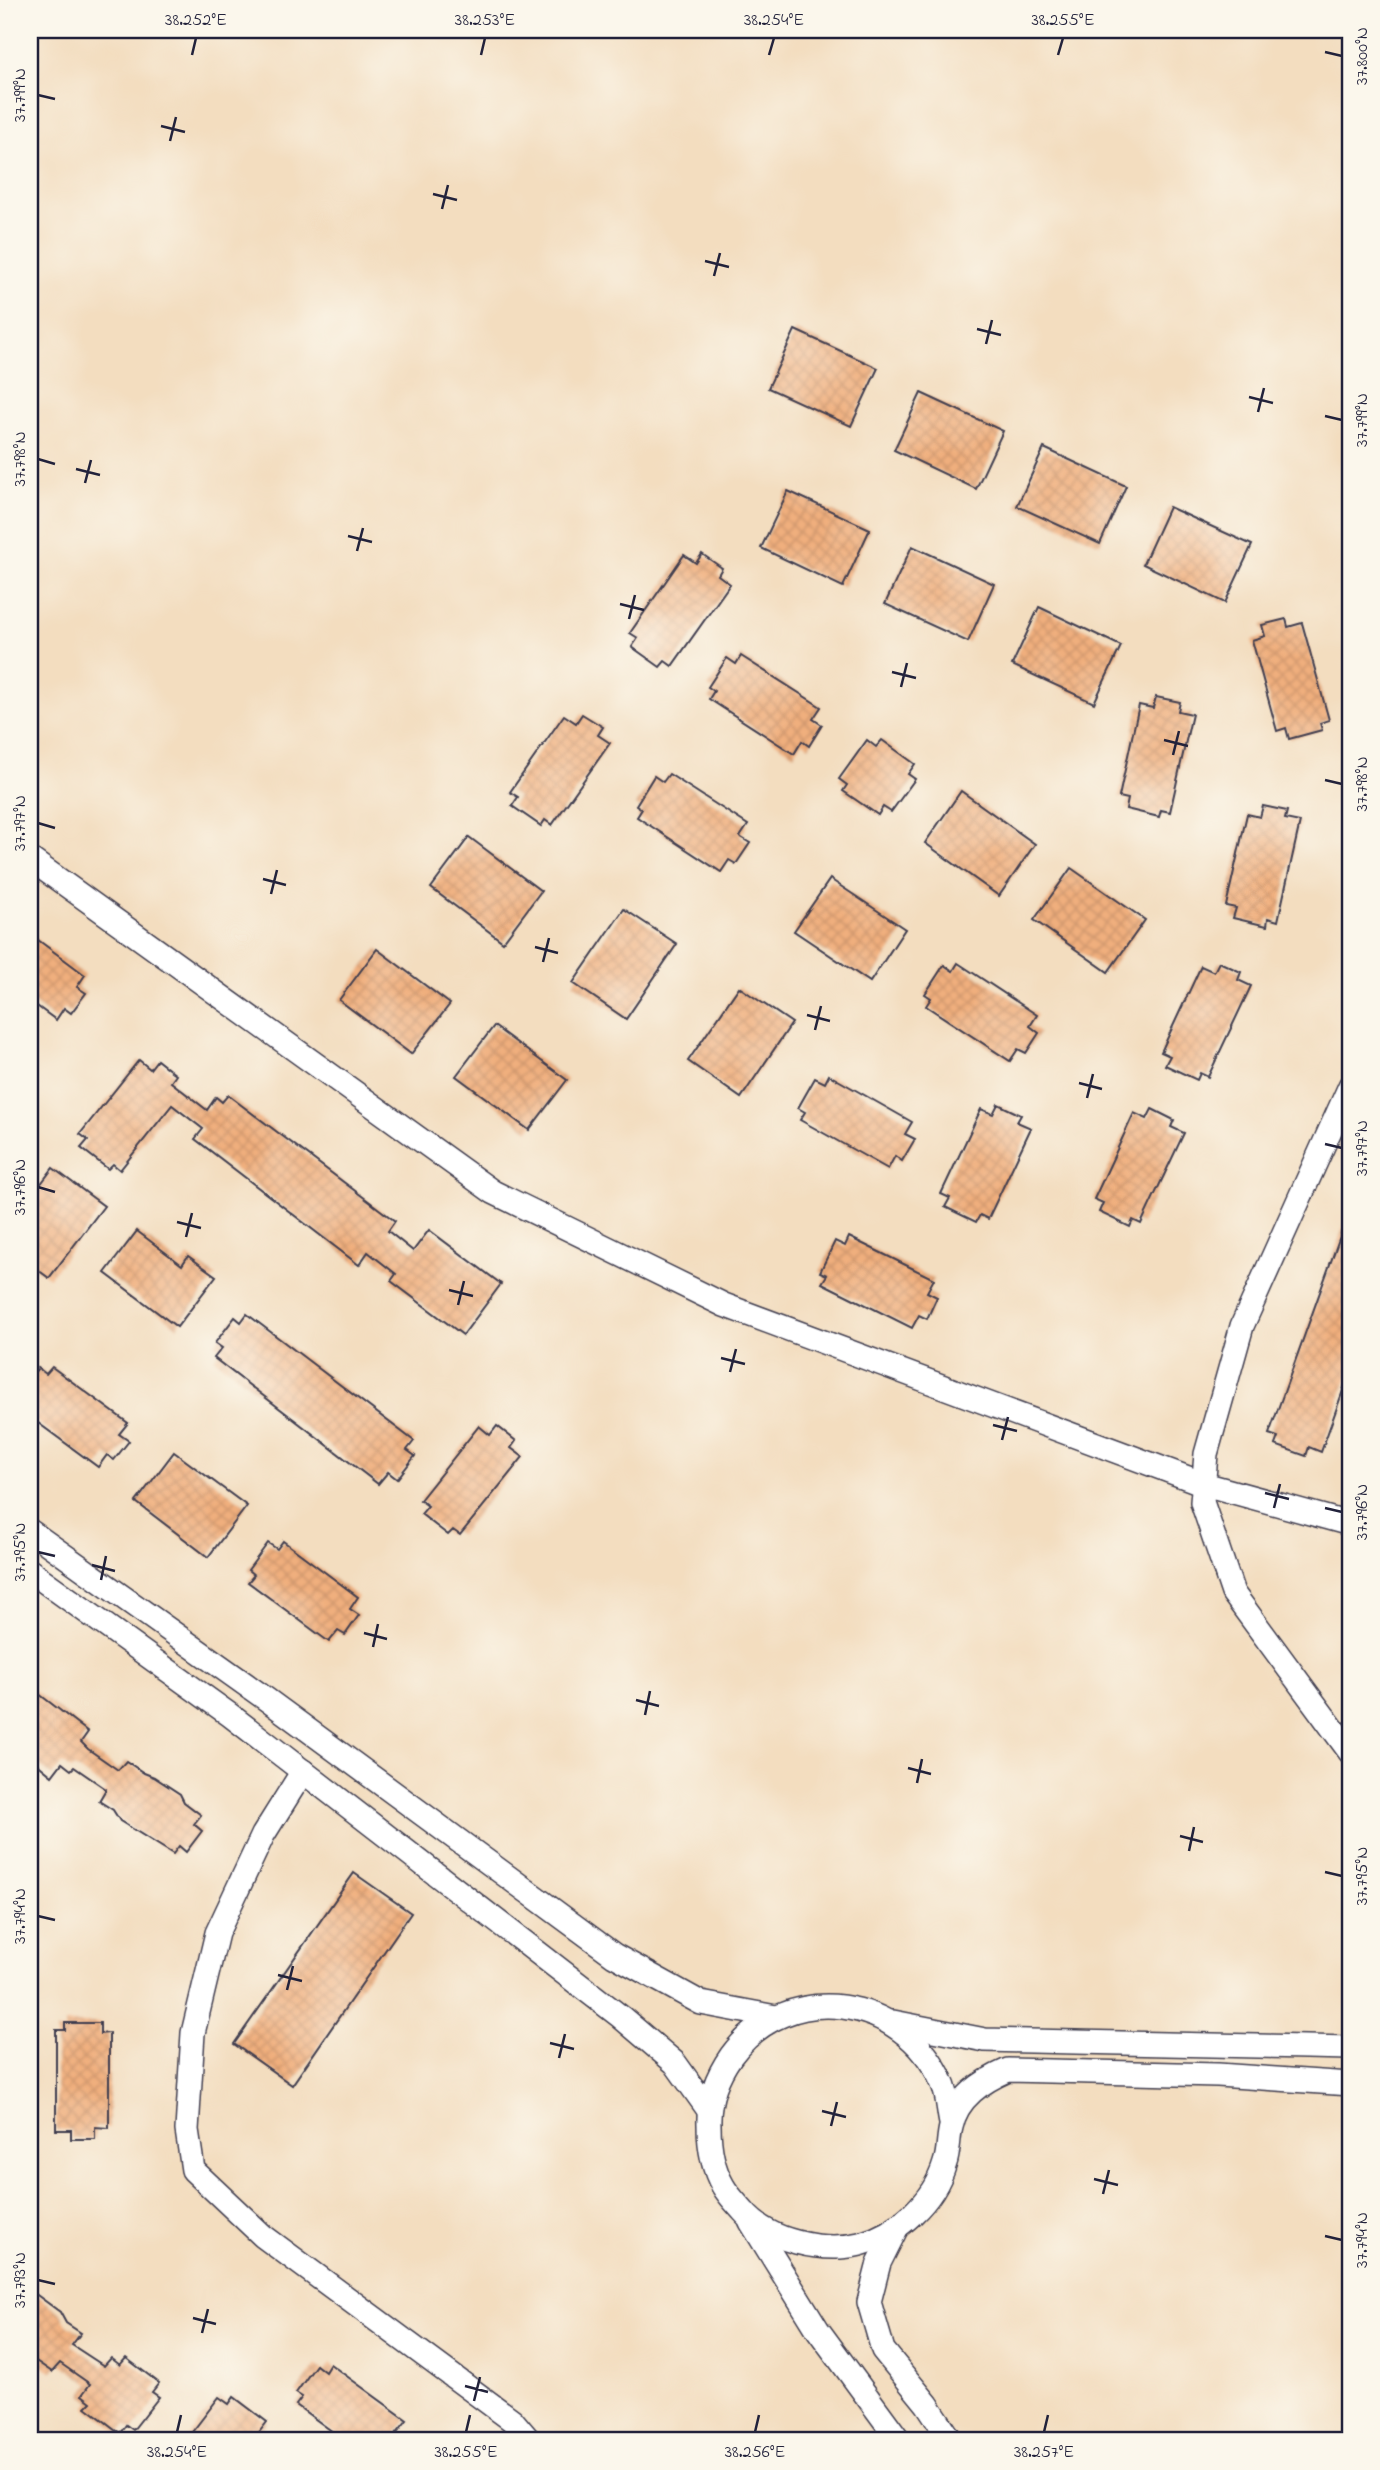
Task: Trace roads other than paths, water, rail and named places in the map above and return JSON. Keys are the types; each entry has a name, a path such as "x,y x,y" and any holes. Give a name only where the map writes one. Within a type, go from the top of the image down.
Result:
{"street":[{"path":"30,859 493,1192 724,1305 1204,1484 1350,1524"},
{"path":"1350,1086 1242,1326 1206,1454 1202,1502 1233,1593 1350,1752"},
{"path":"30,1531 266,1699 614,1955 701,2003 776,2017"},
{"path":"30,1571 230,1715 621,2017 675,2063 708,2109"},
{"path":"303,1771 263,1835 217,1933 193,2033 187,2130 193,2170 263,2236 512,2420 528,2440"},
{"path":"899,2440 818,2330 747,2216 723,2185 709,2148 708,2109 720,2071 743,2039 776,2017 814,2006 853,2007 891,2022 985,2040 1350,2048"},
{"path":"747,2216 781,2238 819,2247 860,2244 897,2227 926,2200 945,2164 951,2123 943,2083 922,2048 891,2022"},
{"path":"951,2123 963,2101 982,2082 1008,2070 1218,2075 1350,2084"},
{"path":"897,2227 879,2263 869,2302 883,2350 926,2403 951,2440"}]}
